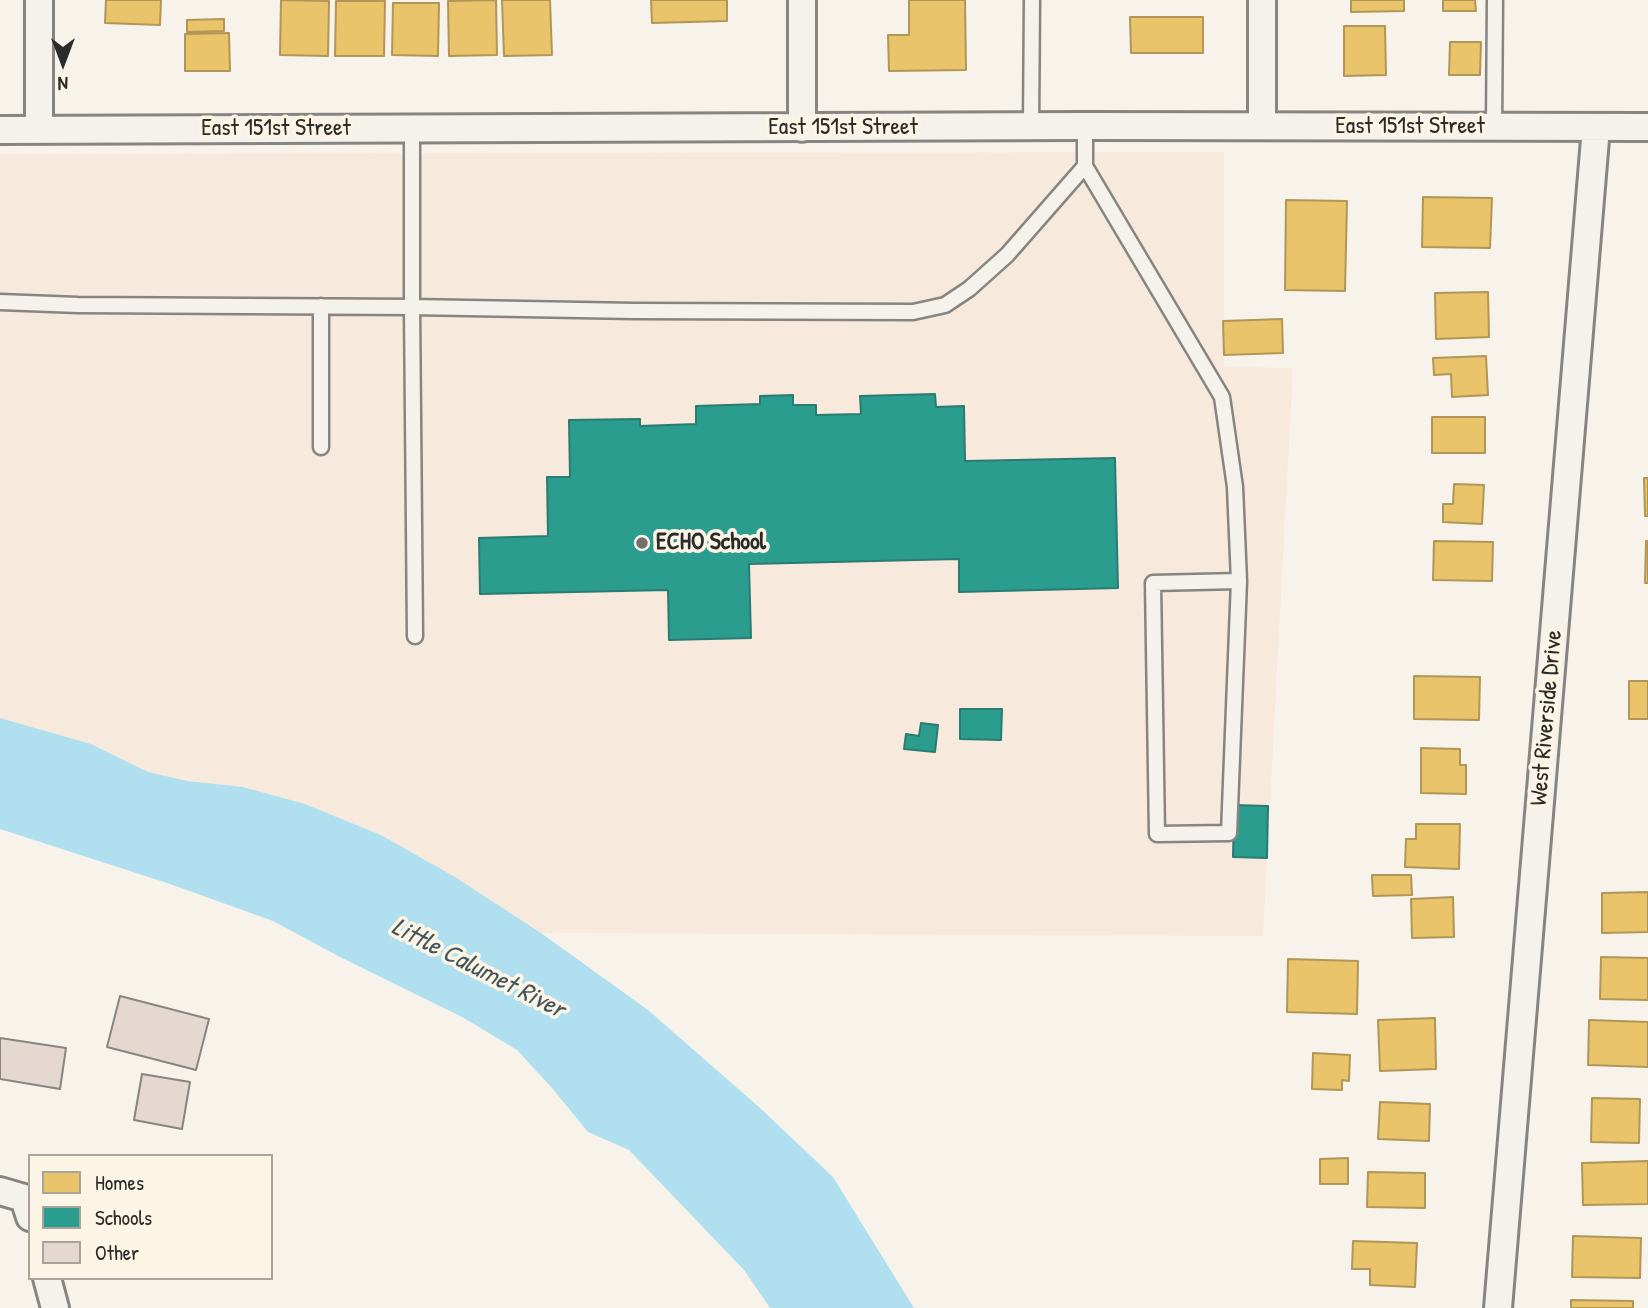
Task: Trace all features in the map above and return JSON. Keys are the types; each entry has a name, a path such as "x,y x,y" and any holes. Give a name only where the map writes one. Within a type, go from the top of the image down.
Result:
{"street":[{"path":"39,0 39,130"},
{"path":"802,0 802,128"},
{"path":"1262,0 1262,126"},
{"name":"West Riverside Drive","path":"1498,1308 1596,127"},
{"name":"East 151st Street","path":"0,130 1648,127"},
{"path":"0,1191 24,1198 28,1211"},
{"path":"48,1280 55,1308"}],"lane":[{"path":"1031,127 1032,0"},
{"path":"1494,127 1495,0"},
{"path":"1085,126 1085,166 1222,397 1236,486 1238,581 1229,834 1157,835 1153,583 1238,581"},
{"path":"412,130 415,636"},
{"path":"0,302 78,305 913,312 945,305 969,289 1006,255 1085,166"},
{"path":"321,306 321,447"}],"shaded area":[{"name":"ECHO School","path":"1224,152 1224,367 1293,368 1263,936 541,933 455,877 381,835 305,804 148,772 91,744 0,718 0,154"}],"water":[{"name":"Little Calumet River","path":"0,718 91,744 148,772 188,781 243,787 305,804 381,835 455,877 541,933 648,1010 759,1107 833,1177 914,1308 770,1308 744,1270 629,1150 588,1132 517,1050 464,1018 273,921 170,884 0,829"}],"building: Homes":[{"path":"106,0 161,0 160,25 105,23"},
{"path":"281,0 329,1 328,56 280,55"},
{"path":"496,0 497,55 449,56 448,1"},
{"path":"502,0 550,0 552,55 504,56"},
{"path":"651,0 727,0 727,21 652,23"},
{"path":"909,0 965,0 966,70 889,71 888,35 909,35"},
{"path":"1351,0 1404,0 1404,11 1351,12"},
{"path":"1443,0 1475,0 1476,11 1443,11"},
{"path":"336,1 385,1 384,56 335,56"},
{"path":"393,3 439,3 438,56 392,55"},
{"path":"1130,17 1203,17 1203,53 1131,53"},
{"path":"224,19 224,31 187,32 187,20"},
{"path":"1344,26 1385,26 1386,75 1344,76"},
{"path":"229,33 230,71 185,71 185,34"},
{"path":"1450,42 1481,42 1480,75 1449,75"},
{"path":"1423,197 1492,198 1490,248 1422,247"},
{"path":"1286,200 1347,201 1345,291 1285,290"},
{"path":"1488,292 1489,337 1436,339 1435,293"},
{"path":"1282,319 1283,353 1224,355 1223,321"},
{"path":"1486,356 1488,395 1452,397 1451,374 1434,375 1433,358"},
{"path":"1432,417 1485,417 1485,453 1432,453"},
{"path":"1644,478 1648,478 1648,516 1645,516"},
{"path":"1454,484 1484,485 1482,524 1443,522 1443,504 1453,504"},
{"path":"1434,541 1493,542 1492,581 1433,580"},
{"path":"1648,541 1648,583 1645,583"},
{"path":"1414,676 1480,677 1479,720 1414,719"},
{"path":"1629,681 1648,681 1648,719 1629,719"},
{"path":"1421,748 1460,749 1460,765 1466,765 1466,794 1421,793"},
{"path":"1416,824 1460,824 1459,869 1405,867 1406,839 1416,839"},
{"path":"1372,875 1411,875 1412,895 1373,896"},
{"path":"1648,892 1648,932 1602,933 1602,893"},
{"path":"1453,897 1454,937 1412,938 1411,899"},
{"path":"1601,957 1648,958 1648,1000 1600,999"},
{"path":"1288,959 1358,961 1357,1014 1287,1012"},
{"path":"1435,1018 1436,1069 1380,1071 1378,1020"},
{"path":"1589,1020 1648,1022 1648,1067 1588,1065"},
{"path":"1313,1053 1350,1055 1349,1081 1342,1080 1342,1090 1312,1089"},
{"path":"1592,1098 1640,1099 1639,1143 1591,1142"},
{"path":"1380,1102 1430,1104 1429,1141 1378,1139"},
{"path":"1348,1158 1348,1184 1320,1184 1320,1159"},
{"path":"1648,1161 1648,1204 1583,1205 1582,1163"},
{"path":"1368,1172 1425,1173 1425,1208 1367,1207"},
{"path":"1573,1236 1641,1238 1640,1278 1572,1277"},
{"path":"1353,1241 1417,1243 1415,1287 1370,1285 1370,1269 1352,1269"},
{"path":"1571,1300 1633,1301 1633,1308 1571,1308"}],"building: Schools":[{"path":"935,394 936,407 964,406 965,461 1115,458 1118,588 959,592 959,559 749,564 751,638 669,640 668,590 480,594 479,538 548,536 547,477 570,477 569,420 640,419 640,426 696,424 696,406 760,404 760,396 793,395 793,405 816,405 816,415 861,414 860,396"},
{"path":"960,709 1002,709 1001,740 960,739"},
{"path":"921,723 938,725 935,752 904,749 906,734 919,736"},
{"path":"1234,805 1268,806 1267,858 1233,857"}],"building: Other":[{"path":"120,996 209,1019 196,1070 107,1047"},
{"path":"0,1038 66,1048 60,1089 0,1079"},
{"path":"142,1074 190,1082 182,1129 134,1120"}],"place":[{"name":"ECHO School","path":"642,543"}]}
